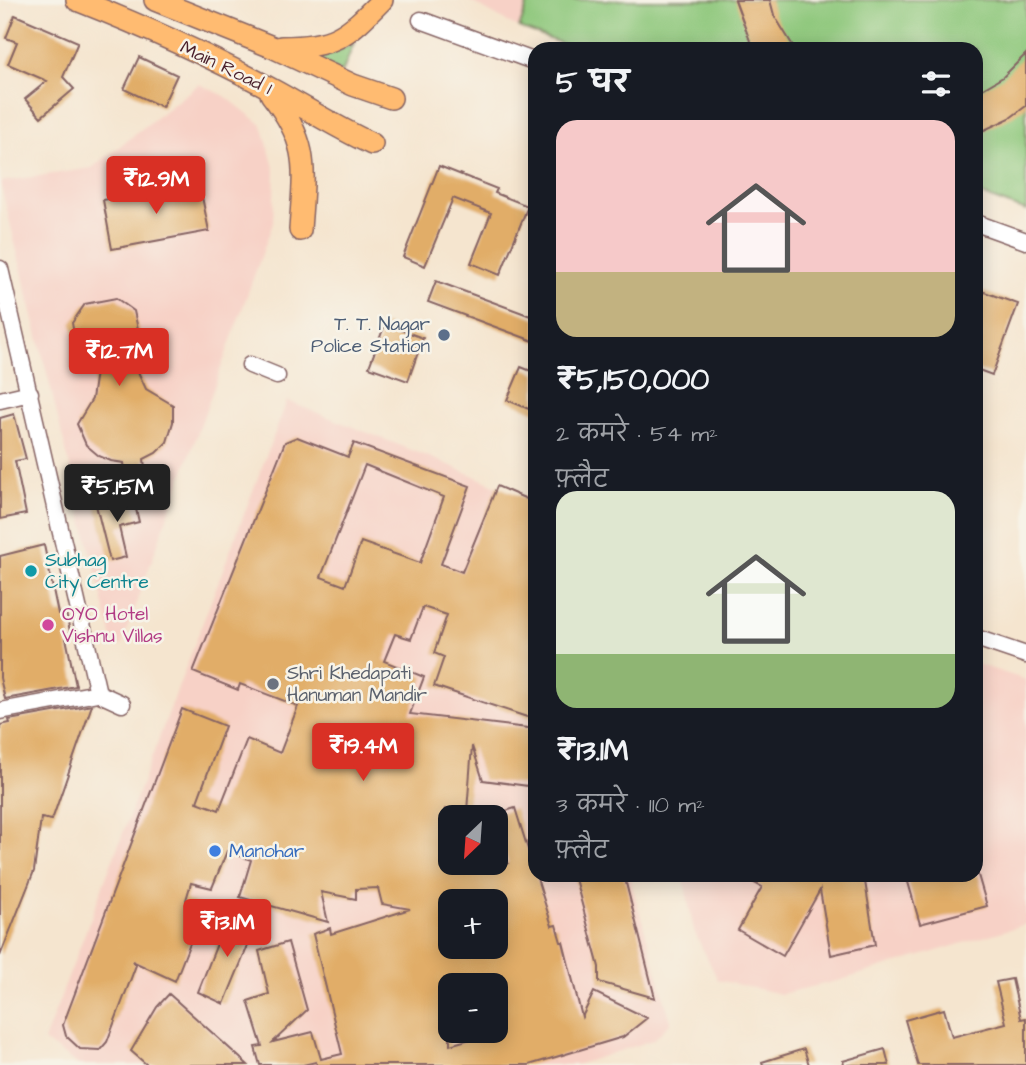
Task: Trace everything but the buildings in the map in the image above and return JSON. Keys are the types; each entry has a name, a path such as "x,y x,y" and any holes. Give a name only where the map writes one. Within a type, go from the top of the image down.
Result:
{"main road":[{"name":"Main Road 1","path":"77,0 227,66 337,128 372,144"},
{"name":"Main Road 1","path":"155,0 391,99"},
{"path":"272,47 309,47 330,42 349,32 382,0"},
{"path":"263,85 292,123 301,146 304,165 300,230"}],"street":[{"path":"421,20 528,59"},
{"path":"983,226 1026,241"},
{"path":"0,269 98,693"},
{"path":"250,365 277,376"},
{"path":"0,401 30,393"},
{"path":"983,640 1026,654"},
{"path":"0,711 98,693 122,704"}],"shaded area":[{"path":"468,0 529,0 518,28"},
{"path":"199,84 225,96 262,125 275,171 273,223 121,646 113,642 0,182 92,168"},
{"path":"287,401 447,464 528,500 528,882 631,882 671,1022 653,1040 576,1065 79,1065 44,1041"},
{"path":"983,666 1026,680 1026,924 841,980 781,994 718,980 694,931 684,882 983,882"}],"green space":[{"path":"529,0 1026,0 1026,211 983,195 983,42 558,42 519,28"},
{"path":"354,43 342,73 310,56 333,53"}],"place":[{"name":"T. T. Nagar Police Station","path":"444,335"},
{"name":"Subhag City Centre","path":"31,571"},
{"name":"OYO Hotel Vishnu Villas","path":"48,625"},
{"name":"Shri Khedapati Hanuman Mandir","path":"273,684"},
{"name":"Manohar","path":"215,851"}]}
